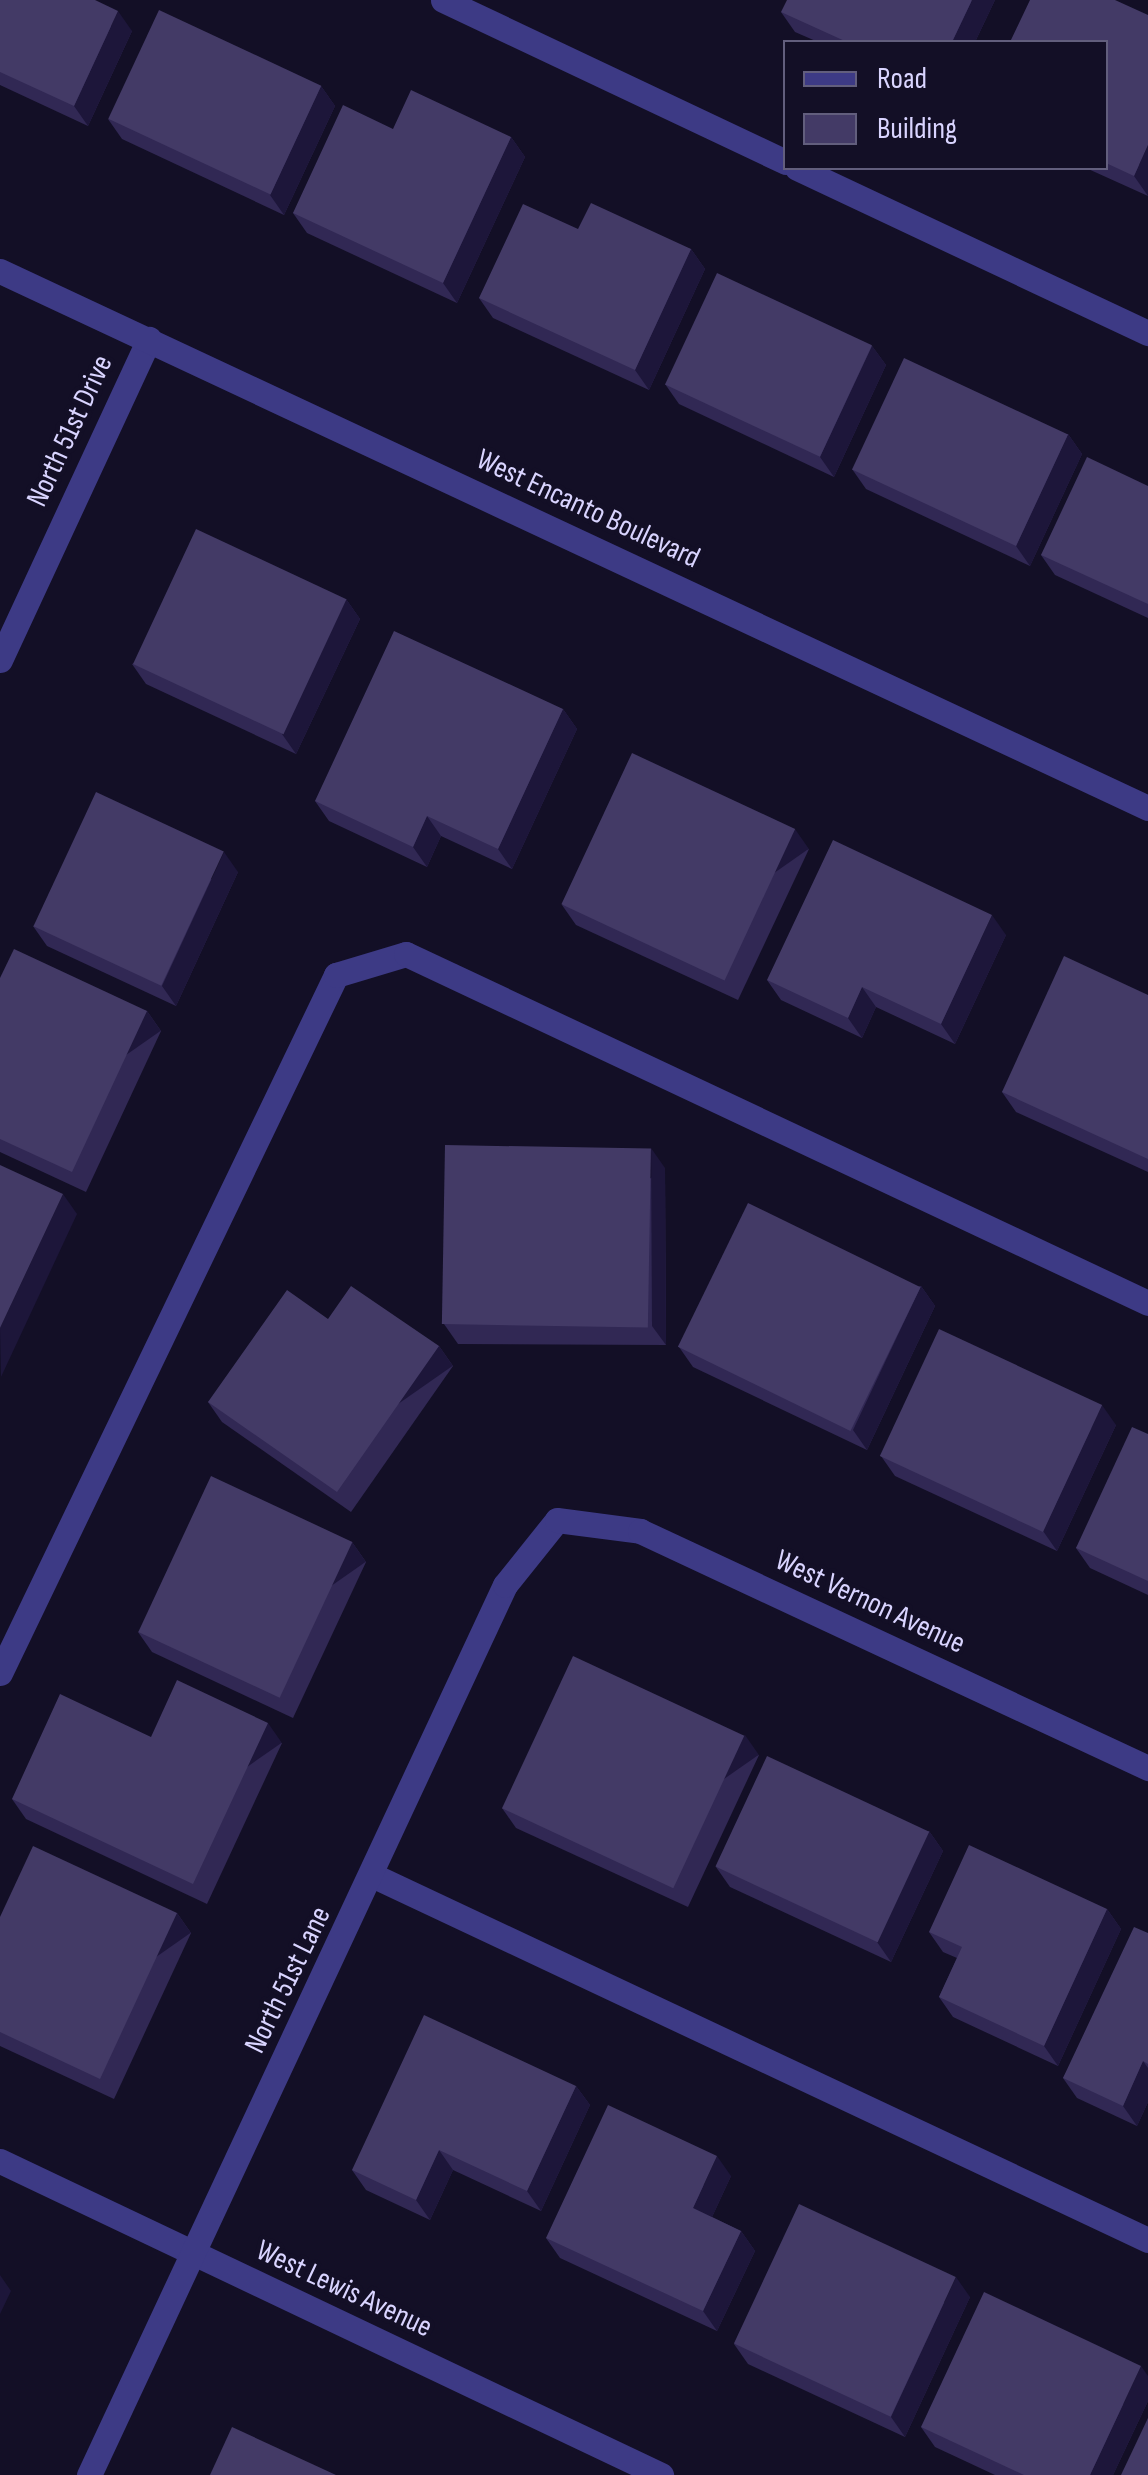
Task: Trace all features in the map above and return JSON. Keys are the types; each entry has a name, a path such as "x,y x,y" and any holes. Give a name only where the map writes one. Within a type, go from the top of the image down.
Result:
{"street":[{"path":"443,0 783,161"},
{"path":"802,170 1148,333"},
{"name":"West Encanto Boulevard","path":"0,271 1148,808"},
{"name":"North 51st Drive","path":"0,660 149,339"},
{"path":"0,1674 336,975 406,954 1148,1303"},
{"name":"West Vernon Avenue","path":"557,1520 640,1531 1148,1768"},
{"name":"North 51st Lane","path":"89,2475 374,1876 505,1585 557,1520"},
{"path":"374,1876 1148,2240"},
{"name":"West Lewis Avenue","path":"0,2161 661,2475"}],"building":[{"path":"0,0 95,0 118,11 74,106 0,72"},
{"path":"787,0 972,0 953,40 843,40 781,12"},
{"path":"1030,0 1115,0 1148,15 1148,145 1134,176 1108,164 1108,40 1011,40"},
{"path":"159,10 321,86 271,194 108,119"},
{"path":"411,90 511,137 443,283 293,213 343,105 393,129"},
{"path":"591,203 691,249 635,370 479,298 523,204 578,229"},
{"path":"717,273 872,345 820,457 665,384"},
{"path":"904,358 1068,434 1016,546 852,469"},
{"path":"1087,457 1148,486 1148,604 1041,555"},
{"path":"196,529 346,599 283,734 133,664"},
{"path":"394,631 563,709 498,849 427,816 413,847 315,801"},
{"path":"632,753 795,829 725,980 561,904"},
{"path":"96,792 224,852 161,986 33,926"},
{"path":"833,840 992,915 941,1024 862,987 848,1018 767,980"},
{"path":"14,949 147,1011 72,1172 0,1139 0,978"},
{"path":"1064,956 1148,995 1148,1159 1002,1092"},
{"path":"445,1145 651,1149 648,1328 442,1324"},
{"path":"0,1165 63,1194 0,1328"},
{"path":"748,1203 921,1287 850,1431 678,1347"},
{"path":"351,1286 439,1346 337,1492 208,1402 287,1290 328,1319"},
{"path":"939,1329 1102,1405 1043,1532 880,1456"},
{"path":"1132,1427 1148,1434 1148,1581 1076,1548"},
{"path":"211,1476 352,1542 280,1698 138,1632"},
{"path":"573,1656 744,1736 673,1888 502,1808"},
{"path":"177,1680 268,1723 193,1884 12,1799 60,1694 151,1737"},
{"path":"767,1756 929,1832 878,1942 715,1867"},
{"path":"969,1845 1107,1909 1044,2046 939,1997 962,1947 929,1932"},
{"path":"33,1846 177,1913 100,2079 0,2032 0,1917"},
{"path":"1134,1927 1148,1933 1148,2064 1143,2061 1123,2106 1063,2078"},
{"path":"424,2015 576,2086 527,2191 439,2150 416,2200 352,2170"},
{"path":"608,2105 717,2156 693,2208 741,2231 703,2311 546,2238"},
{"path":"799,2204 956,2277 891,2417 734,2344"},
{"path":"984,2292 1141,2366 1090,2475 1024,2475 921,2427"},
{"path":"1148,2418 1148,2475 1121,2475"},
{"path":"232,2427 336,2475 210,2475"}]}
